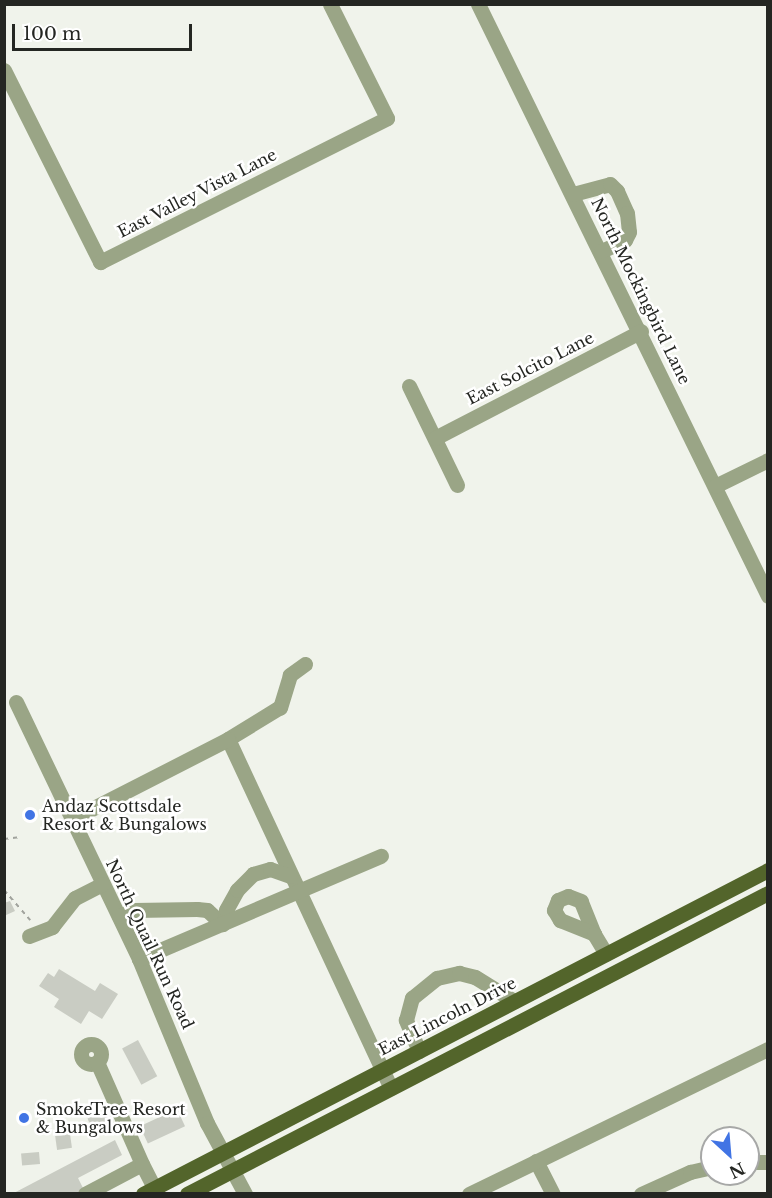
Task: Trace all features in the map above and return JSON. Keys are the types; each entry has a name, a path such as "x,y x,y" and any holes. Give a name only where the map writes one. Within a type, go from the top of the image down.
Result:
{"main road":[{"name":"East Lincoln Drive","path":"151,1192 768,870"},
{"path":"187,1194 768,893"},
{"path":"604,955 610,974"}],"street":[{"name":"East Valley Vista Lane","path":"4,70 100,262 387,118 330,4"},
{"name":"North Mockingbird Lane","path":"478,4 641,331 768,596"},
{"path":"573,194 610,184 617,191 627,213 629,232 625,240 601,251"},
{"name":"East Solcito Lane","path":"435,438 641,331"},
{"path":"409,386 457,485"},
{"path":"715,486 768,460"},
{"path":"72,819 228,739 280,707 290,675 305,664"},
{"name":"North Quail Run Road","path":"16,702 139,959 207,1123 225,1152 245,1194"},
{"path":"228,739 296,892 391,1088"},
{"path":"139,959 381,856"},
{"path":"223,923 226,910 237,890 253,874 270,869 290,876"},
{"path":"31,929 52,927 75,898 103,884"},
{"path":"119,916 134,910 197,909 207,910 223,923"},
{"path":"594,934 604,955"},
{"path":"419,1051 406,1020 412,998 437,978 459,973 475,978 514,1001"},
{"path":"470,1194 768,1049"},
{"path":"97,1062 142,1164 151,1192"},
{"path":"536,1161 553,1194"},
{"path":"85,1194 142,1164"},
{"path":"641,1194 700,1170"}],"path":[{"path":"4,838 21,837"},
{"path":"4,890 31,929"}],"building":[{"path":"10,901 15,911 4,916 4,903"},
{"path":"59,969 95,991 100,983 118,994 102,1019 89,1011 81,1024 54,1007 59,999 39,986 48,973 54,977"},
{"path":"138,1040 157,1076 141,1085 122,1048"},
{"path":"177,1109 185,1126 148,1144 140,1126"},
{"path":"105,1111 110,1123 93,1130 88,1118"},
{"path":"70,1134 72,1148 57,1150 55,1136"},
{"path":"115,1140 122,1155 78,1178 84,1190 76,1194 12,1194"},
{"path":"39,1152 40,1164 22,1166 21,1154"}],"place":[{"name":"Andaz Scottsdale Resort & Bungalows","path":"30,815"},
{"name":"SmokeTree Resort & Bungalows","path":"24,1118"}]}
